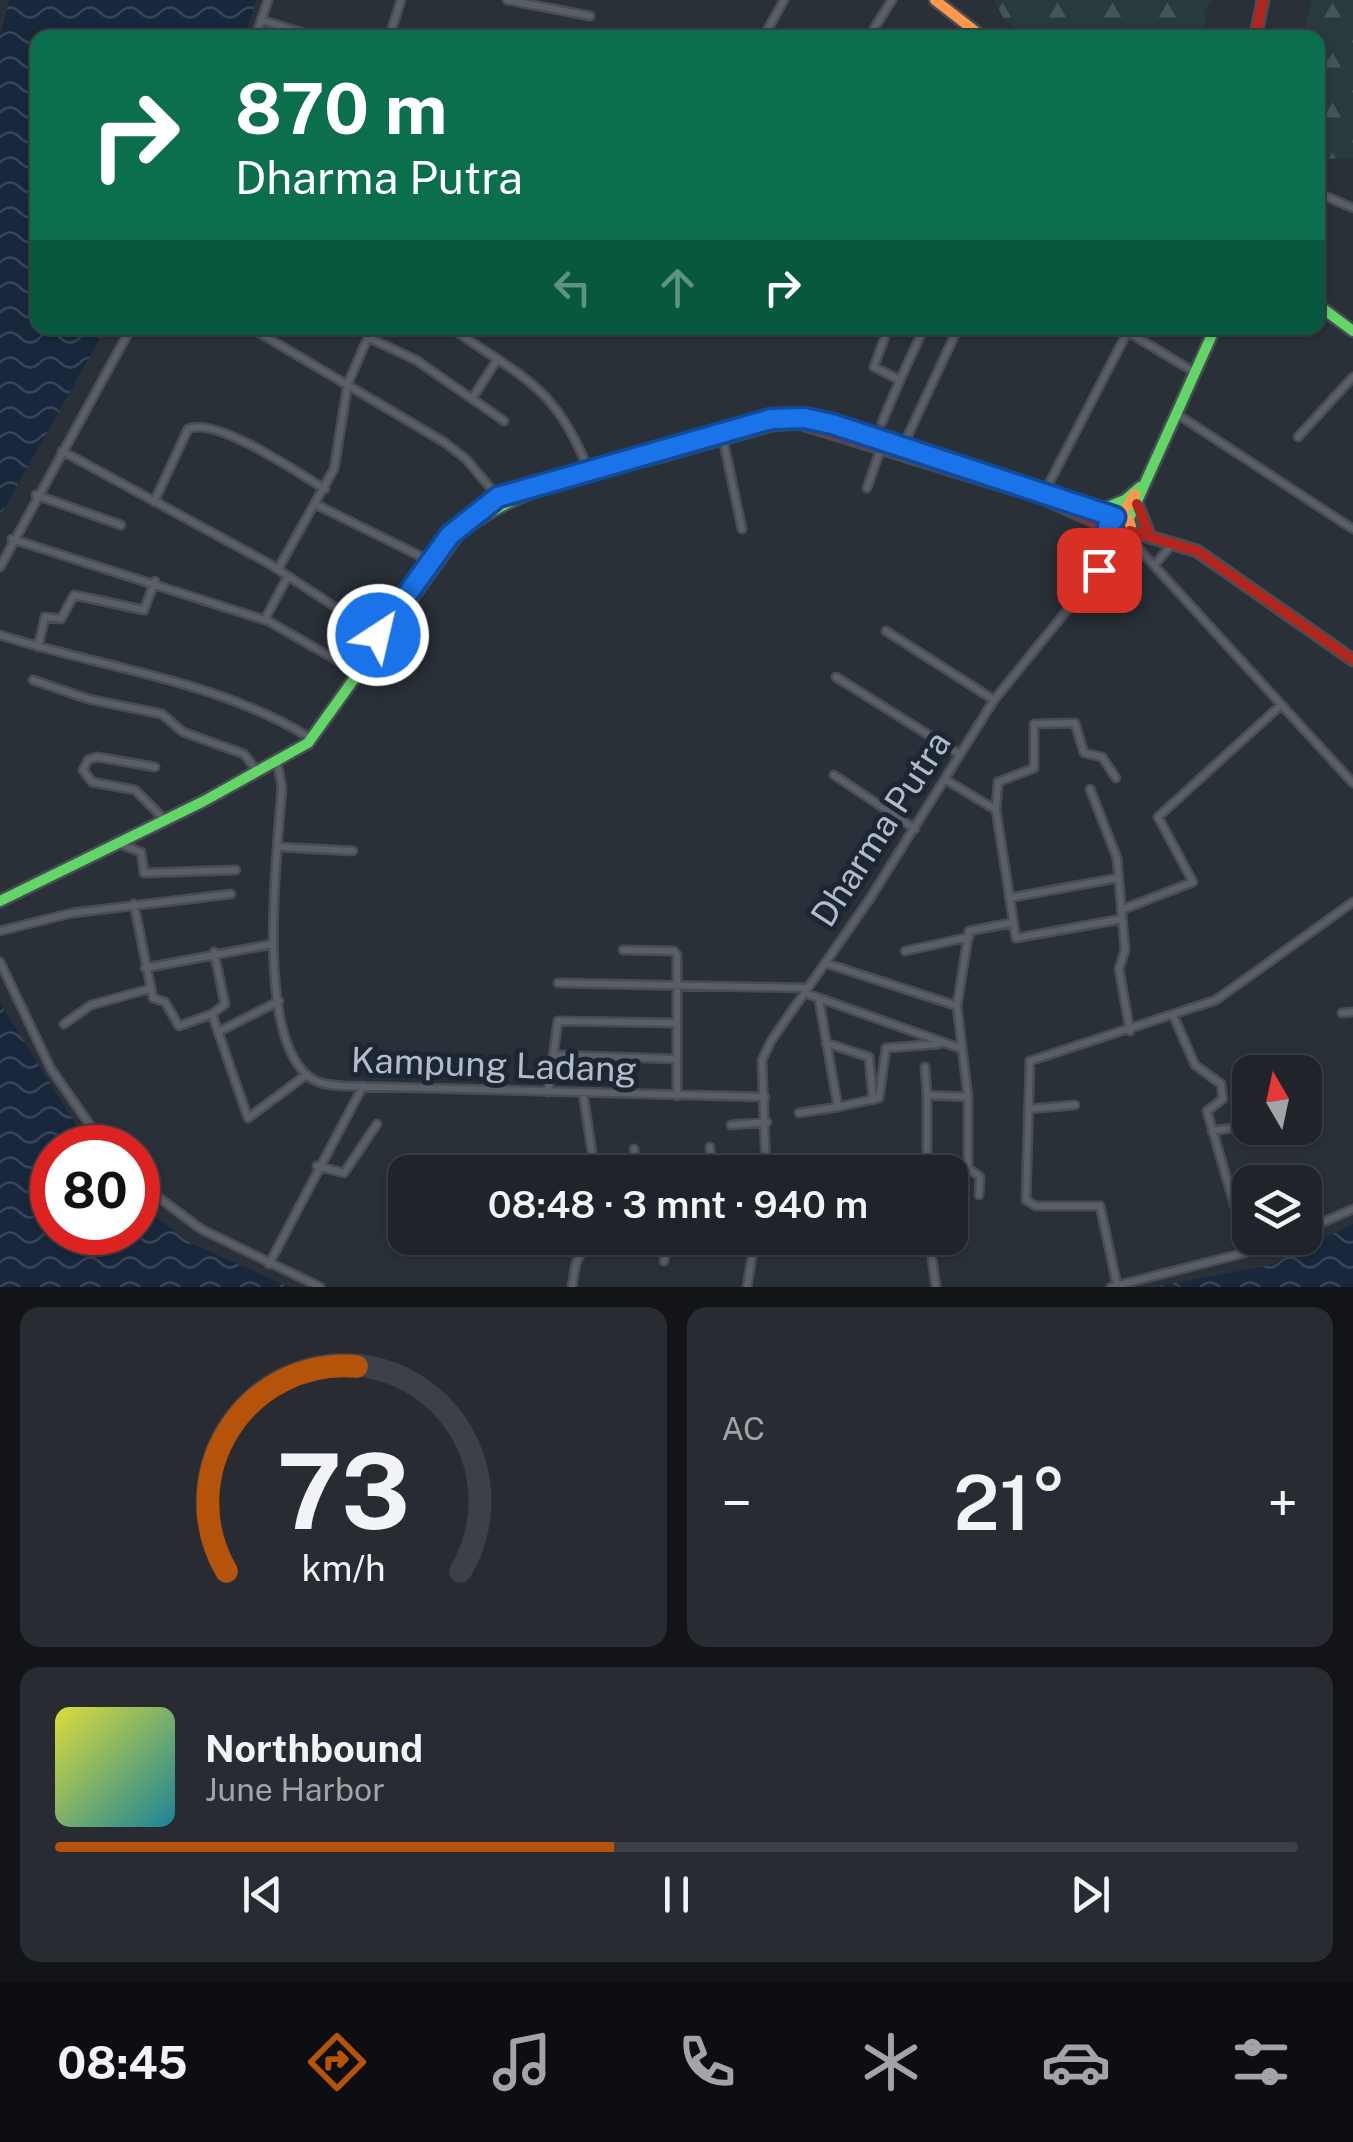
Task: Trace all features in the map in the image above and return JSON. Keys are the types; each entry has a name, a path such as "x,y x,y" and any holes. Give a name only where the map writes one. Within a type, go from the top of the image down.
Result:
{"main road":[{"path":"935,0 974,30"},
{"path":"1260,30 1266,0"},
{"path":"1325,310 1353,331"},
{"path":"1114,539 1208,335"},
{"path":"1121,525 1138,504 1209,335"},
{"path":"0,901 254,768 307,736 432,568 472,521 510,498 784,417 816,420 1044,493 1121,525"},
{"path":"57,872 277,762 314,738 430,561 460,525 498,497 588,469 772,425 800,424 881,447 1174,542 1220,565 1353,660"},
{"path":"1092,512 1118,503 1140,487"},
{"path":"1138,504 1148,534"}],"street":[{"path":"258,30 268,0"},
{"path":"392,30 402,0"},
{"path":"507,0 590,16"},
{"path":"767,30 784,0"},
{"path":"873,30 892,0"},
{"path":"261,20 294,30"},
{"path":"1325,195 1353,208"},
{"path":"0,567 12,538 126,335"},
{"path":"263,335 454,450 498,497"},
{"path":"278,568 325,489 337,458 348,384 370,335"},
{"path":"461,335 558,406 588,469"},
{"path":"886,335 874,368 900,380"},
{"path":"882,422 921,335"},
{"path":"902,448 955,335"},
{"path":"1044,493 1121,335"},
{"path":"1134,335 1191,370"},
{"path":"369,338 473,397 504,421"},
{"path":"473,397 497,360"},
{"path":"1298,438 1353,377"},
{"path":"1177,414 1353,530"},
{"path":"154,502 188,430 196,426 222,432 325,489"},
{"path":"723,439 742,529"},
{"path":"867,488 881,447"},
{"path":"62,451 278,568 378,635"},
{"path":"36,495 121,525"},
{"path":"315,504 430,561"},
{"path":"1121,525 1353,783"},
{"path":"12,538 264,619 357,672"},
{"name":"Dharma Putra","path":"766,1155 764,1053 915,829 994,700 1094,577 1114,539"},
{"path":"1156,564 1174,542"},
{"path":"264,619 288,576"},
{"path":"38,647 45,617 62,618 74,595 144,610 155,581"},
{"path":"886,631 994,700"},
{"path":"0,635 139,669 256,710 307,736"},
{"path":"836,677 959,754"},
{"path":"34,680 88,699 162,714 183,732 244,754 254,768"},
{"path":"1116,778 1102,757 1084,753 1075,723 1031,727 1034,768 998,782 996,810 1011,923 1018,939 1121,915 1194,882 1158,817 1281,704"},
{"path":"155,767 97,756 88,760 83,770 92,782 135,790 160,816"},
{"name":"Kampung Ladang","path":"277,762 282,787 274,944 279,1002 289,1047 306,1075 329,1085 765,1097"},
{"path":"834,776 915,829"},
{"path":"946,780 996,810"},
{"path":"1090,789 1111,836 1118,878 1125,950 1119,972 1130,1031"},
{"path":"119,844 141,852 144,873 236,870"},
{"path":"280,847 353,851"},
{"path":"1008,898 1118,878"},
{"path":"0,930 58,915 231,894"},
{"path":"1236,1255 1114,1286 1100,1206 1028,1203 1032,1059 1130,1031 1224,995 1353,902"},
{"path":"134,904 148,989 153,998 167,1004 179,1026 212,1014 225,1004 214,952"},
{"path":"979,1194 980,1178 968,1168 968,1097 958,1006 974,928 1011,923"},
{"path":"905,952 969,938"},
{"path":"145,968 214,952 274,944"},
{"path":"623,950 674,950 677,1096"},
{"path":"0,962 51,1069 90,1125"},
{"path":"824,963 958,1006"},
{"path":"558,983 807,990 819,998 962,1049"},
{"path":"64,1024 91,1005 148,989"},
{"path":"819,998 838,1108"},
{"path":"220,1032 279,1002"},
{"path":"1342,1013 1353,1012"},
{"path":"212,1014 242,1108 250,1119 306,1075"},
{"path":"1174,1016 1195,1065 1220,1084 1224,1099 1207,1108 1232,1198"},
{"path":"548,1092 555,1024 559,1021 677,1023"},
{"path":"826,1043 869,1057 873,1100"},
{"path":"800,1113 880,1097 886,1048 945,1043"},
{"path":"554,1055 677,1059"},
{"path":"925,1067 928,1155"},
{"path":"268,1264 286,1238 316,1166 363,1086"},
{"path":"583,1093 592,1155"},
{"path":"927,1095 968,1097"},
{"path":"1028,1110 1076,1105"},
{"path":"731,1125 767,1122"},
{"path":"316,1166 344,1173 377,1124"},
{"path":"1212,1131 1232,1128"},
{"path":"710,1147 711,1155"},
{"path":"634,1148 635,1155"},
{"path":"160,1201 201,1229 320,1287"},
{"path":"1322,1223 1353,1209"},
{"path":"572,1287 580,1255"},
{"path":"664,1261 665,1255"},
{"path":"747,1287 752,1255"},
{"path":"931,1255 936,1287"}],"green space":[{"path":"994,0 1212,0 1204,12 1206,30 1017,30 1005,21"},
{"path":"1311,0 1353,0 1353,159 1325,158 1325,30 1305,30"}],"water":[{"path":"9,0 256,0 247,30 30,30 30,335 102,335 0,516 0,36"},
{"path":"0,1003 76,1125 30,1125 30,1255 160,1255 160,1220 189,1242 289,1287 0,1287"},
{"path":"1353,1224 1353,1287 1155,1287 1270,1265 1290,1255 1322,1255 1322,1239"}],"traffic: fast":[{"path":"1325,310 1353,331"},
{"path":"1128,521 1212,335"},
{"path":"707,436 762,421"},
{"path":"0,901 204,801 308,743 456,537 479,520 503,505 555,484 665,455"},
{"path":"1098,511 1125,500 1140,487"}],"traffic: slow":[{"path":"935,0 974,30"},
{"path":"1120,517 1135,494"},
{"path":"1119,516 1131,528 1119,540 1107,528 1119,516"}],"traffic: jam":[{"path":"1257,30 1263,0"},
{"path":"665,455 772,425 799,423 1043,498 1107,527"},
{"path":"1137,504 1149,534"},
{"path":"1089,511 1115,517"},
{"path":"1130,531 1197,551 1353,660"}],"route":[{"path":"378,635 450,535 471,514 498,497 626,458 784,417 832,424 1115,517 1108,527 1114,539 1099,570"}]}
